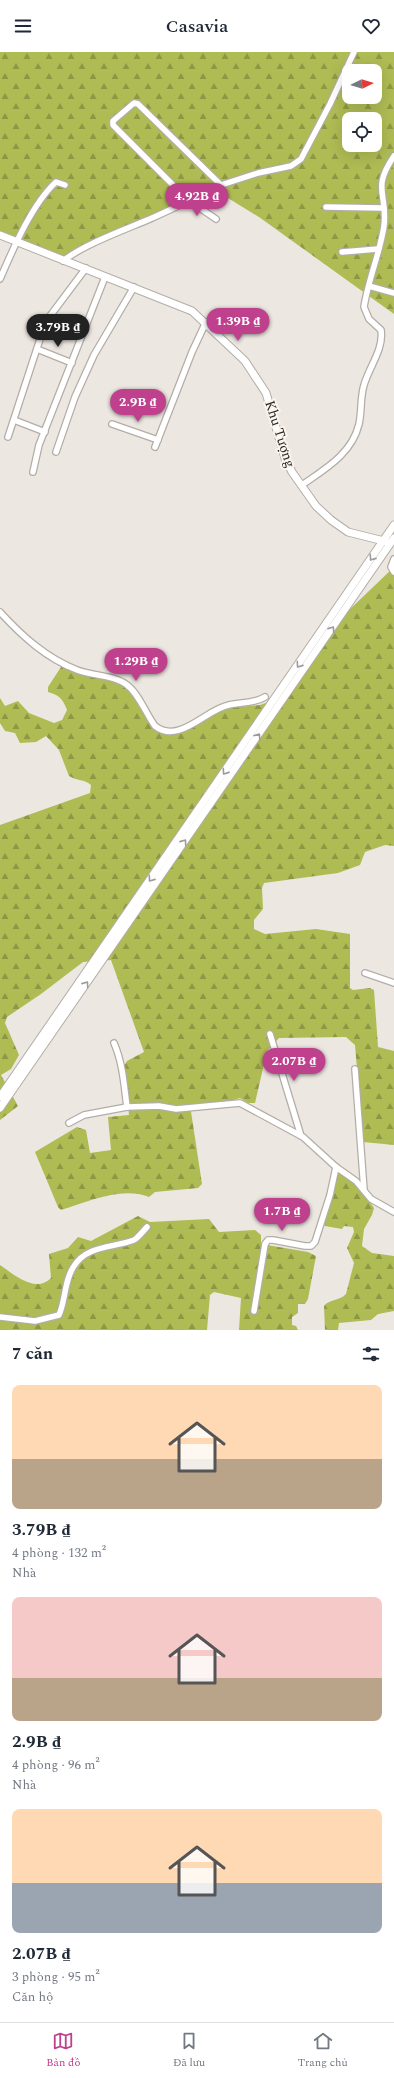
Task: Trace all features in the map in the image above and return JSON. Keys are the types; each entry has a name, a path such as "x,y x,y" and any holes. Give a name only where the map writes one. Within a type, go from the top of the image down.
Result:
{"main road":[{"name":"Khu Tượng","path":"0,235 63,261 86,268 186,307 206,322 215,334 244,361 266,393 285,458 292,472 316,506 330,520 348,532 391,541"},
{"path":"0,1108 391,541 394,525"},
{"path":"0,1097 391,541"}],"street":[{"path":"63,261 101,240 153,218 221,185 291,166 301,159 330,104 354,52"},
{"path":"216,219 188,200 113,125 113,121 130,105 138,104 221,185"},
{"path":"302,485 336,462 353,440 359,426 364,384 382,337 381,330 369,319 364,307 384,226 381,182 384,171 394,156"},
{"path":"0,279 16,241 52,185 57,182 65,185"},
{"path":"326,207 383,208"},
{"path":"342,252 378,249"},
{"path":"8,437 37,349 50,316 86,268"},
{"path":"33,472 39,445 106,277"},
{"path":"369,286 394,293"},
{"path":"56,452 75,397 94,355 134,287"},
{"path":"155,447 192,352 206,322"},
{"path":"37,349 72,363"},
{"path":"14,420 45,432"},
{"path":"112,424 158,440"},
{"path":"394,559 391,567 394,572"},
{"path":"0,612 26,638 59,661 78,670 117,680 129,686 154,726 159,729 166,731 180,729 228,705 250,703 265,697"},
{"path":"365,973 394,983"},
{"path":"270,1034 301,1136"},
{"path":"114,1043 123,1069 127,1107"},
{"path":"355,1069 364,1191"},
{"path":"69,1123 84,1115 127,1107 159,1106 176,1109 240,1103 301,1136 336,1168 352,1177 374,1202 394,1212"},
{"path":"254,1311 265,1244 268,1240 305,1246 311,1246 315,1242 330,1195 336,1168"},
{"path":"0,1317 35,1321 59,1315 62,1308 67,1278 80,1258 92,1250 135,1239 147,1227"}],"green space":[{"path":"0,52 394,52 394,314 259,217 210,187 169,209 63,257 0,232"},
{"path":"394,567 394,846 385,845 365,852 360,865 338,873 264,883 262,888 263,909 254,920 254,929 265,934 316,929 350,934 350,988 353,990 370,988 374,990 378,1047 394,1051 394,1145 363,1142 355,1045 346,1037 279,1038 267,1051 255,1103 248,1103 240,1098 231,1101 190,1105 202,1184 198,1188 155,1192 149,1197 127,1193 116,1194 93,1199 61,1210 58,1207 35,1152 77,1127 86,1130 90,1153 111,1150 108,1117 129,1115 124,1066 127,1061 144,1052 111,960 83,962 41,994 7,1017 5,1023 19,1055 11,1069 1,1075 18,1106 0,1120 0,825 90,793 91,785 69,776 59,750 46,736 36,742 20,743 15,733 5,731 0,723 0,698 5,706 18,701 29,713 54,723 62,720 67,710 60,698 48,692 48,687 61,667 65,666 94,677 118,682 128,688 154,730 171,735 190,729 225,708 260,705 268,702 323,635"},
{"path":"342,1173 358,1186 374,1208 372,1215 364,1229 362,1246 372,1253 394,1256 394,1311 378,1314 371,1320 339,1323 338,1330 325,1330 324,1306 346,1294 354,1263 347,1248 354,1232 353,1227 344,1226 342,1229 325,1226 324,1223 338,1174"},
{"path":"138,1216 150,1222 209,1219 219,1232 255,1230 261,1235 261,1244 308,1252 316,1256 308,1299 305,1304 298,1304 298,1313 292,1317 292,1325 296,1326 298,1330 239,1330 241,1298 214,1292 210,1295 207,1330 0,1330 0,1265 25,1281 39,1284 45,1282 51,1278 49,1254 68,1248 78,1237 91,1241"}]}
